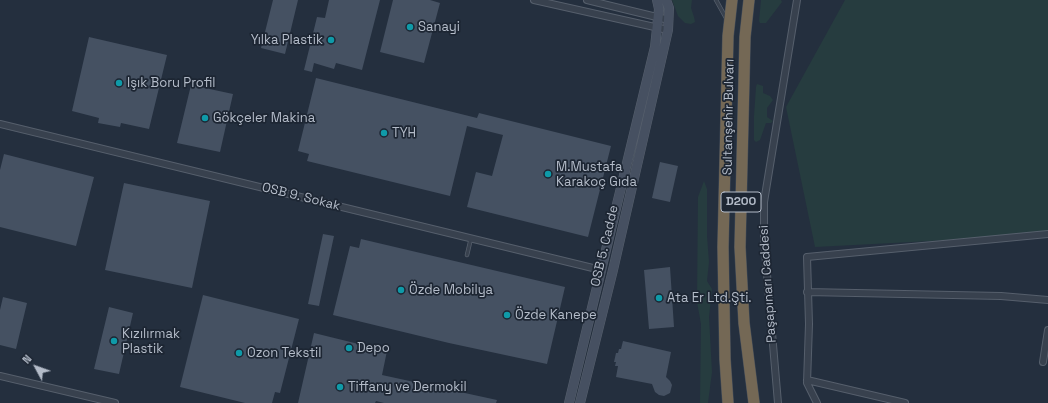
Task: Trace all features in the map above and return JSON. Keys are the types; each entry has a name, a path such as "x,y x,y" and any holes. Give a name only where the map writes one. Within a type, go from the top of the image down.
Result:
{"highway":[{"name":"Sultanşehir Bulvarı","path":"728,403 725,359 723,247 724,135 728,36 732,0"},
{"name":"Sultanşehir Bulvarı","path":"749,0 745,37 740,247 744,323 754,403"},
{"path":"722,403 725,359"}],"street":[{"path":"534,0 668,30"},
{"path":"587,0 659,19 669,20"},
{"path":"568,403 655,47 660,9 657,0"},
{"name":"OSB 5. Cadde","path":"580,403 613,270 668,30 669,8 666,0"},
{"name":"Paşapınarı Caddesi","path":"778,403 764,239 764,202 797,0"},
{"name":"OSB 9. Sokak","path":"0,124 601,270"},
{"path":"817,403 808,387 807,380 809,324 807,257 1048,234"},
{"path":"807,292 1001,296 1048,300"},
{"path":"1043,362 1048,330"},
{"path":"0,376 115,403"},
{"path":"807,380 905,403"}],"lane":[{"path":"716,0 729,23"},
{"path":"467,255 471,238"}],"green space":[{"path":"672,0 692,0 691,8 695,22 691,24 685,23 678,16"},
{"path":"761,0 781,0 782,2 766,23 760,23 759,21"},
{"path":"845,0 1048,0 1048,235 815,247 786,107"},
{"path":"757,84 763,86 763,93 770,96 773,100 767,108 767,117 773,121 771,123 766,123 760,140 756,142 754,140 754,116"},
{"path":"704,181 707,189 707,236 709,262 707,281 712,289 709,317 712,372 708,403 700,403 701,324 697,302 698,197"}],"building":[{"path":"273,0 298,0 285,54 261,48"},
{"path":"329,0 380,0 362,70 336,63 334,69 314,63 312,72 304,70 317,17 325,18"},
{"name":"Sanayi","path":"393,0 430,0 440,3 424,63 380,52"},
{"name":"Işık Boru Profil","path":"89,37 167,55 149,129 121,123 120,127 98,123 99,118 72,111"},
{"path":"316,78 477,118 479,113 611,146 588,237 467,207 476,172 492,176 503,135 467,126 450,196 307,161 309,154 298,151"},
{"name":"Gökçeler Makina","path":"191,85 233,94 220,152 177,143"},
{"path":"4,154 94,177 76,246 0,227 0,170"},
{"path":"660,162 678,166 670,202 652,198"},
{"path":"124,183 210,201 192,288 105,270"},
{"path":"323,234 334,236 319,306 308,304"},
{"path":"361,239 565,287 547,364 449,343 333,315 350,246 359,248"},
{"name":"Ata Er Ltd.Şti.","path":"670,267 674,327 649,329 644,270"},
{"name":"Ozon Tekstil","path":"203,295 299,319 280,393 275,392 272,403 245,403 180,387"},
{"path":"3,297 27,303 16,349 0,345 0,310"},
{"name":"Kızılırmak Plastik","path":"109,307 133,313 119,374 94,369"},
{"path":"314,333 387,351 382,375 497,400 496,403 384,403 376,401 375,403 298,403"},
{"path":"623,341 671,352 666,377 672,385 670,393 664,396 659,395 655,392 652,384 616,377 618,366 615,366 616,362 614,362 616,353 618,353 619,349 621,349"}],"place":[{"name":"Sanayi","path":"410,27"},
{"name":"Yılka Plastik","path":"331,40"},
{"name":"Işık Boru Profil","path":"119,83"},
{"name":"Gökçeler Makina","path":"205,118"},
{"name":"TYH","path":"384,133"},
{"name":"M.Mustafa Karakoç Gıda","path":"548,174"},
{"name":"Özde Mobilya","path":"401,290"},
{"name":"Ata Er Ltd.Şti.","path":"659,298"},
{"name":"Özde Kanepe","path":"507,315"},
{"name":"Kızılırmak Plastik","path":"114,341"},
{"name":"Depo","path":"349,348"},
{"name":"Ozon Tekstil","path":"239,353"},
{"name":"Tiffany ve Dermokil","path":"340,387"}]}
